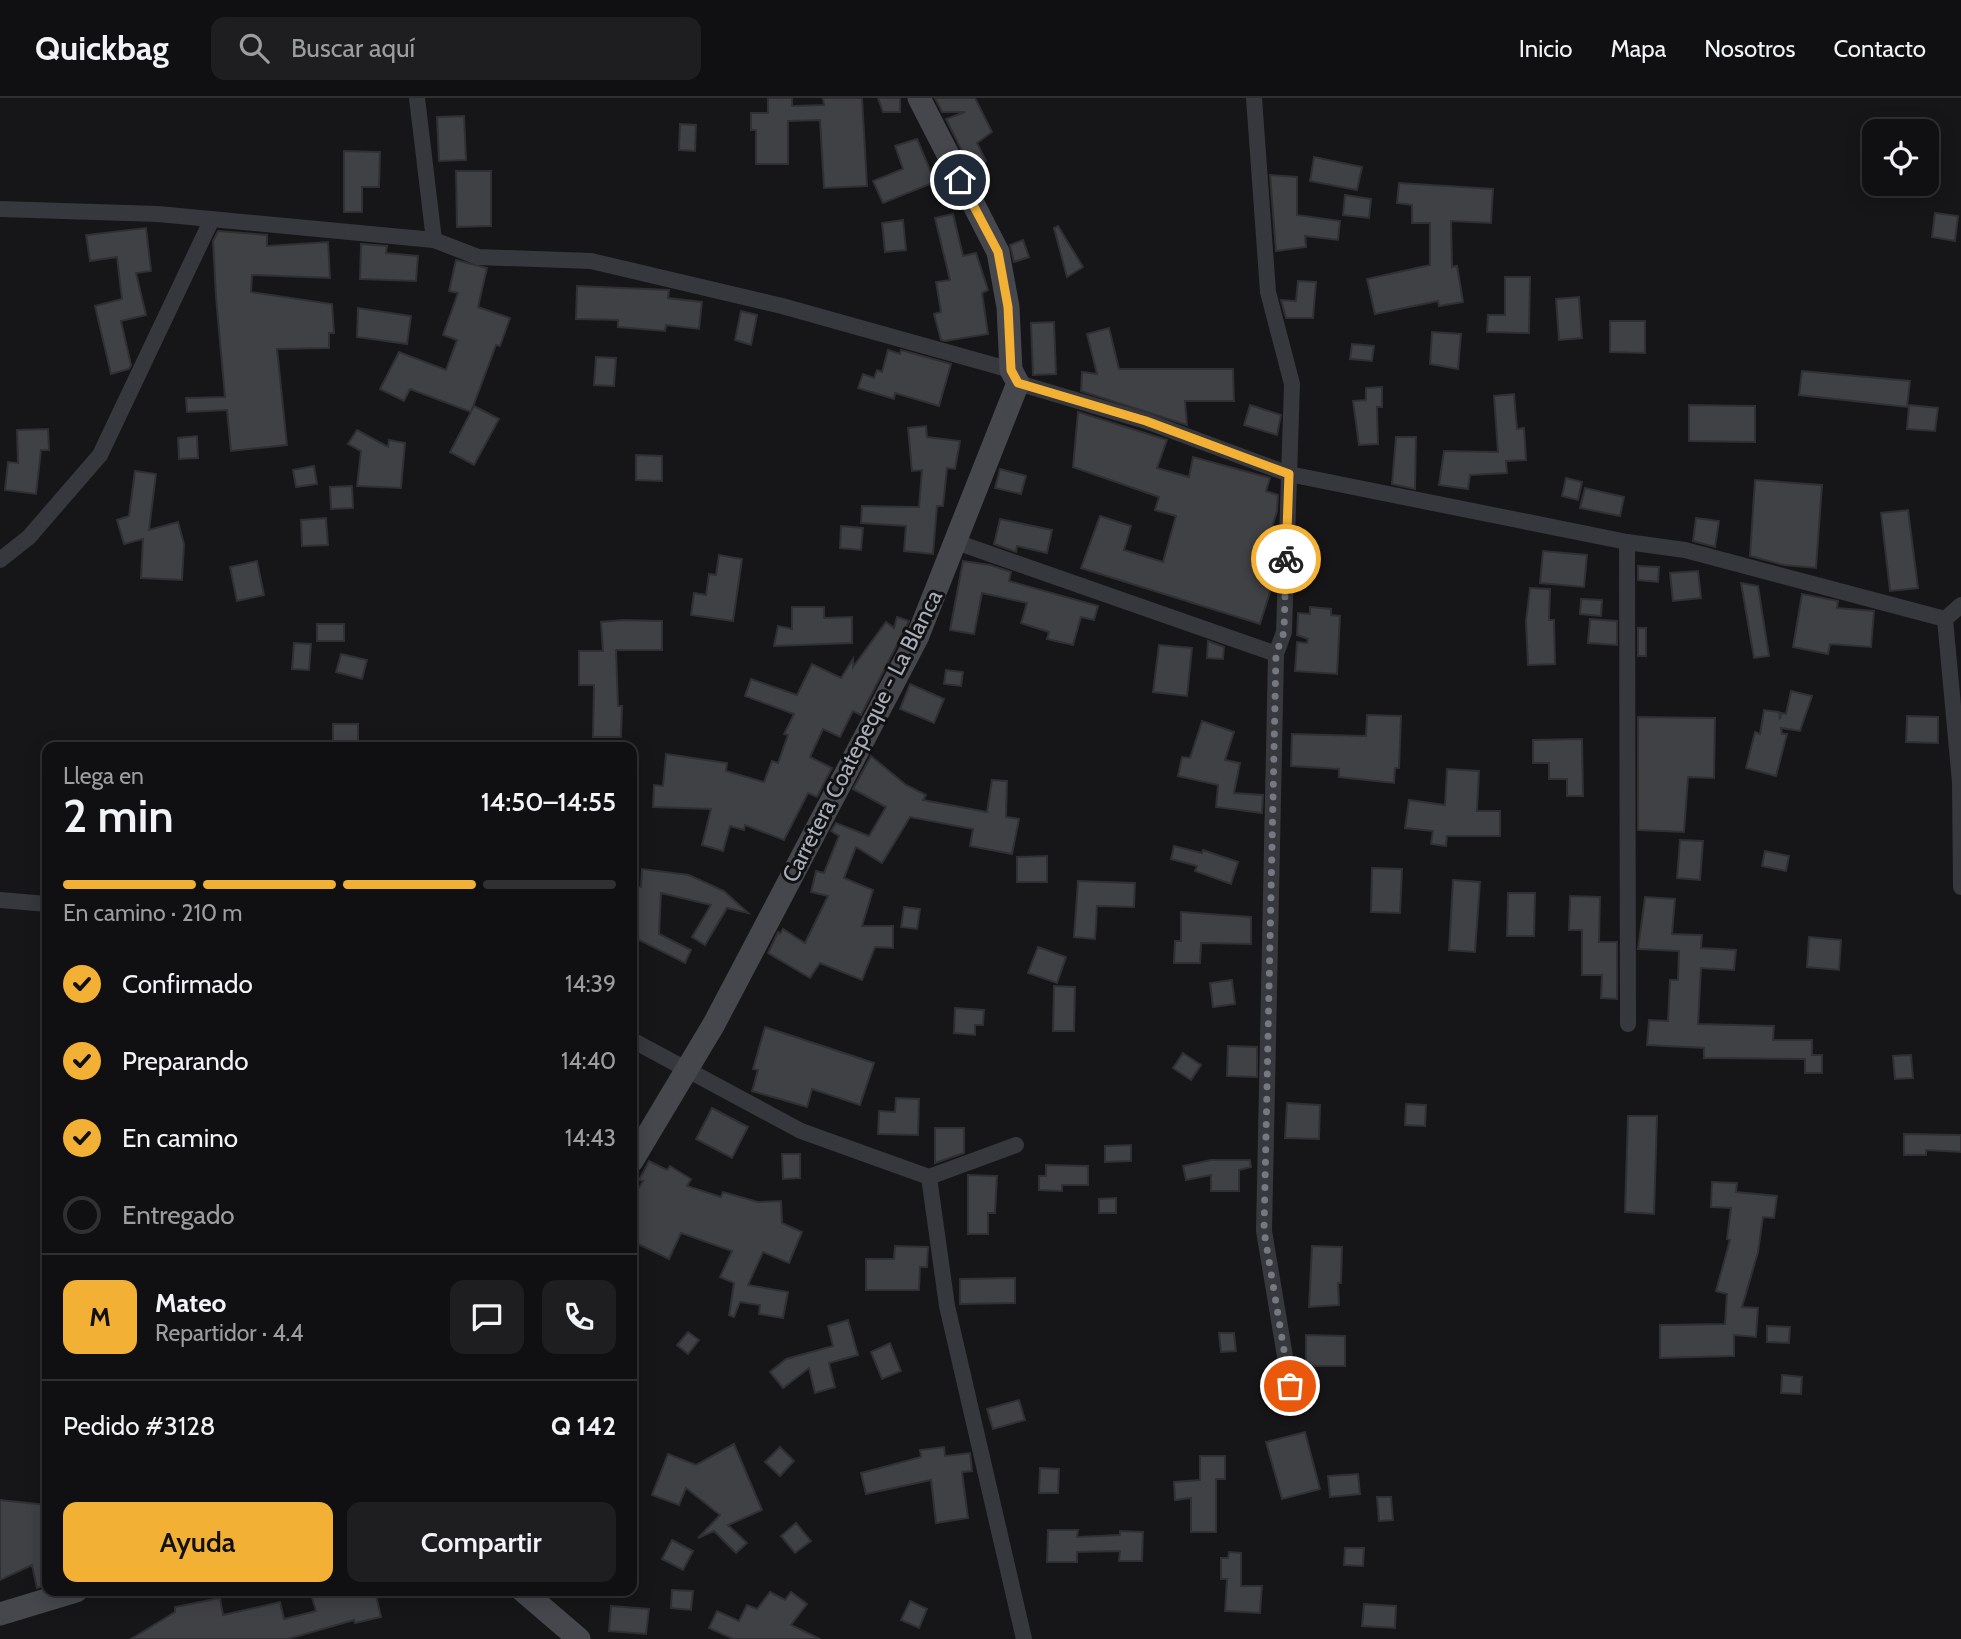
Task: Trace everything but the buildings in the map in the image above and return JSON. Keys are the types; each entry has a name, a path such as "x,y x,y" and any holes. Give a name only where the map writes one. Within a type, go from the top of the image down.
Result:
{"main road":[{"name":"Carretera Coatepeque - La Blanca","path":"637,1153 720,1012 917,638 956,542 1015,377 1008,307 998,252 919,98"},
{"path":"0,1614 59,1596"},
{"path":"529,1596 579,1639"}],"street":[{"path":"417,98 434,240"},
{"path":"1254,98 1268,292 1292,384 1284,632 1276,654 1264,1231 1290,1386"},
{"path":"0,209 212,219 434,240 478,257 591,261 782,306 1015,377 1146,421 1289,474 1627,542 1685,550 1945,619"},
{"path":"0,560 29,537 100,456 212,219"},
{"path":"956,542 1276,654"},
{"path":"1627,542 1628,1024"},
{"path":"1945,619 1961,606"},
{"path":"1945,619 1960,782 1961,887"},
{"path":"0,900 42,904"},
{"path":"637,1043 801,1131 929,1177 1016,1145"},
{"path":"929,1177 947,1306 1024,1639"}],"way so far":[{"path":"1286,559 1284,632 1276,654 1264,1231 1290,1386"}],"route":[{"path":"960,180 998,252 1008,307 1011,370 1018,383 1146,421 1289,474 1286,559"}]}
